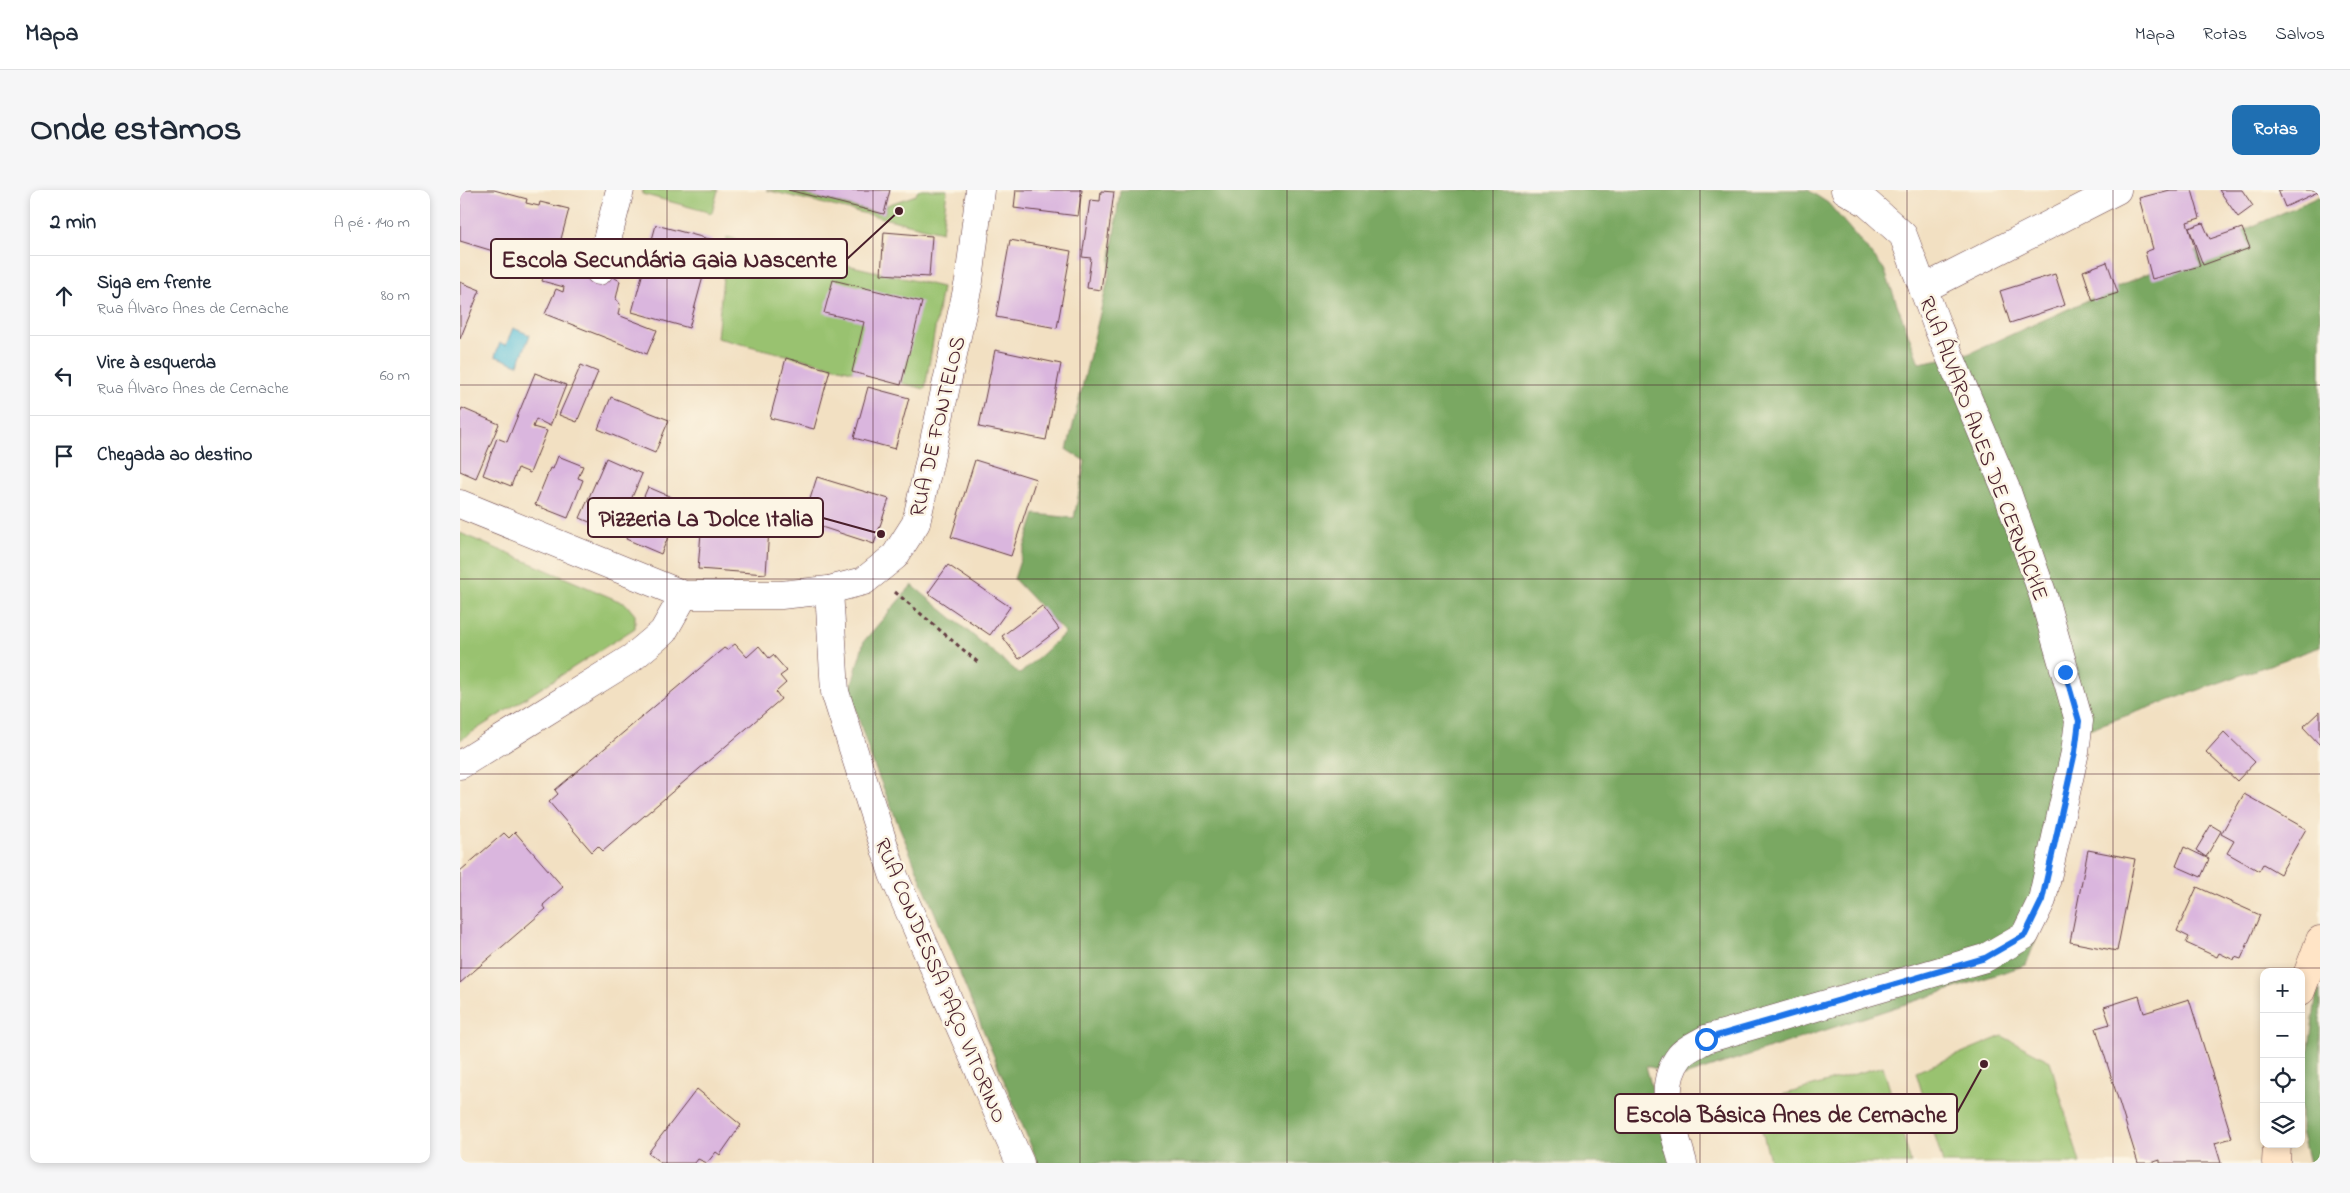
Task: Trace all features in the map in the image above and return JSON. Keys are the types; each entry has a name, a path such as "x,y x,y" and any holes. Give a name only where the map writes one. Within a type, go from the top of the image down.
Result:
{"street":[{"path":"599,272 620,190"},
{"name":"RUA DE FONTELOS","path":"460,504 684,596 781,595 829,590 864,581 895,556 916,523 969,280 980,190"},
{"path":"1923,289 2116,190"},
{"name":"RUA ÁLVARO ANES DE CERNACHE","path":"1683,1163 1669,1112 1667,1080 1680,1055 1706,1039 1985,958 2025,935 2042,900 2075,752 2079,721 2043,595 2006,489 1923,289 1903,235 1865,194"},
{"name":"RUA CONDESSA PAÇO VITORINO","path":"829,590 835,692 893,874 1020,1163"},
{"path":"460,765 632,658 664,632 684,596"},
{"path":"2305,981 2320,940"},
{"path":"2276,1148 2276,1163"}],"path":[{"path":"874,574 980,664"}],"green space":[{"path":"643,190 718,190 712,213 642,194"},
{"path":"766,190 785,190 884,214 887,205 916,195 918,190 947,190 942,232"},
{"path":"1120,190 1808,190 1828,203 1884,269 1919,363 1968,354 2320,196 2320,647 2083,731 2037,937 2026,965 1684,1076 1646,1066 1672,1163 1038,1163 871,758 850,691 864,641 912,585 1020,674 1065,633 1014,579 1035,514 1074,518 1085,461 1067,450 1108,280"},
{"path":"727,237 942,287 925,389 717,338"},
{"path":"460,533 626,604 635,615 635,628 460,740"},
{"path":"2320,990 2320,1163 2309,1163 2305,1147 2305,1077 2316,998"},
{"path":"2002,1036 2050,1061 2080,1163 1943,1163 1916,1072"},
{"path":"1883,1066 1911,1163 1771,1163 1754,1103"}],"water":[{"path":"513,328 530,335 518,365 495,356 500,343 506,345"}],"building":[{"path":"460,190 494,190 527,199 526,203 539,206 540,202 569,209 557,254 572,258 570,265 610,275 620,281 616,299 620,304 618,315 657,330 647,354 545,314 556,289 563,292 564,287 542,281 546,267 460,241"},
{"path":"788,190 890,190 884,214"},
{"path":"1016,190 1082,190 1078,216 1014,208"},
{"path":"2170,190 2192,190 2200,218 2187,222 2200,266 2152,279 2145,252 2153,249 2139,198"},
{"path":"2219,190 2242,190 2253,206 2238,217"},
{"path":"2278,190 2320,190 2320,191 2285,207"},
{"path":"1101,191 1114,192 1101,290 1087,288 1091,258 1082,257 1090,200 1100,201"},
{"path":"2203,223 2210,239 2242,228 2250,248 2203,265 2189,228"},
{"path":"656,225 713,240 689,328 632,312"},
{"path":"884,232 932,236 929,277 881,274"},
{"path":"1010,240 1071,251 1057,328 996,317"},
{"path":"2107,262 2118,293 2093,301 2083,271"},
{"path":"2055,274 2065,305 2010,323 2000,291"},
{"path":"833,280 922,302 901,385 852,372 864,322 824,313"},
{"path":"460,282 480,290 460,339"},
{"path":"995,350 1061,364 1046,440 979,427"},
{"path":"786,358 830,370 814,429 770,418"},
{"path":"581,365 598,372 577,422 559,415"},
{"path":"535,373 566,385 550,426 536,419 533,427 547,431 530,473 518,468 511,486 483,475 497,438 507,442"},
{"path":"868,387 909,398 895,449 854,438"},
{"path":"611,397 669,420 655,453 598,429"},
{"path":"462,408 499,424 476,478 460,471 460,413"},
{"path":"558,456 583,466 578,478 583,480 568,518 535,505 550,468 553,469"},
{"path":"606,458 642,474 630,502 636,505 623,536 580,518"},
{"path":"975,460 1036,479 1011,556 951,537"},
{"path":"817,477 889,499 874,544 803,521"},
{"path":"648,487 683,502 661,554 626,539"},
{"path":"703,508 770,514 766,574 698,569"},
{"path":"948,565 1010,607 990,635 928,593"},
{"path":"1042,606 1059,629 1019,659 1002,636"},
{"path":"735,644 747,657 759,646 769,658 773,655 787,671 780,676 786,683 776,692 781,699 603,851 598,846 592,852 549,802 558,794 555,790 724,648 727,650"},
{"path":"2320,711 2320,745 2303,727"},
{"path":"2224,732 2255,762 2237,781 2206,752"},
{"path":"2244,794 2306,829 2280,874 2263,864 2259,871 2227,853 2234,841 2221,834"},
{"path":"2211,825 2221,831 2206,857 2196,850"},
{"path":"515,832 563,887 543,905 546,909 460,983 460,871 504,833 509,838"},
{"path":"2184,847 2209,859 2201,877 2176,866"},
{"path":"2088,850 2135,859 2117,951 2070,942"},
{"path":"2197,887 2260,915 2241,959 2235,957 2234,960 2219,953 2217,957 2186,943 2189,937 2177,931"},
{"path":"2139,996 2144,1013 2189,999 2232,1138 2215,1143 2221,1163 2160,1163 2160,1160 2151,1163 2138,1163 2096,1028 2110,1024 2104,1007"},
{"path":"697,1089 741,1125 720,1155 716,1152 707,1163 698,1159 695,1163 661,1163 648,1153"}],"place":[{"name":"Escola Secundária Gaia Nascente","path":"899,211"},
{"name":"Pizzeria La Dolce Italia","path":"881,534"},
{"name":"Escola Básica Anes de Cernache","path":"1984,1064"}],"route":[{"path":"1706,1039 1985,958 2025,935 2042,900 2075,752 2079,721 2065,672"}]}
